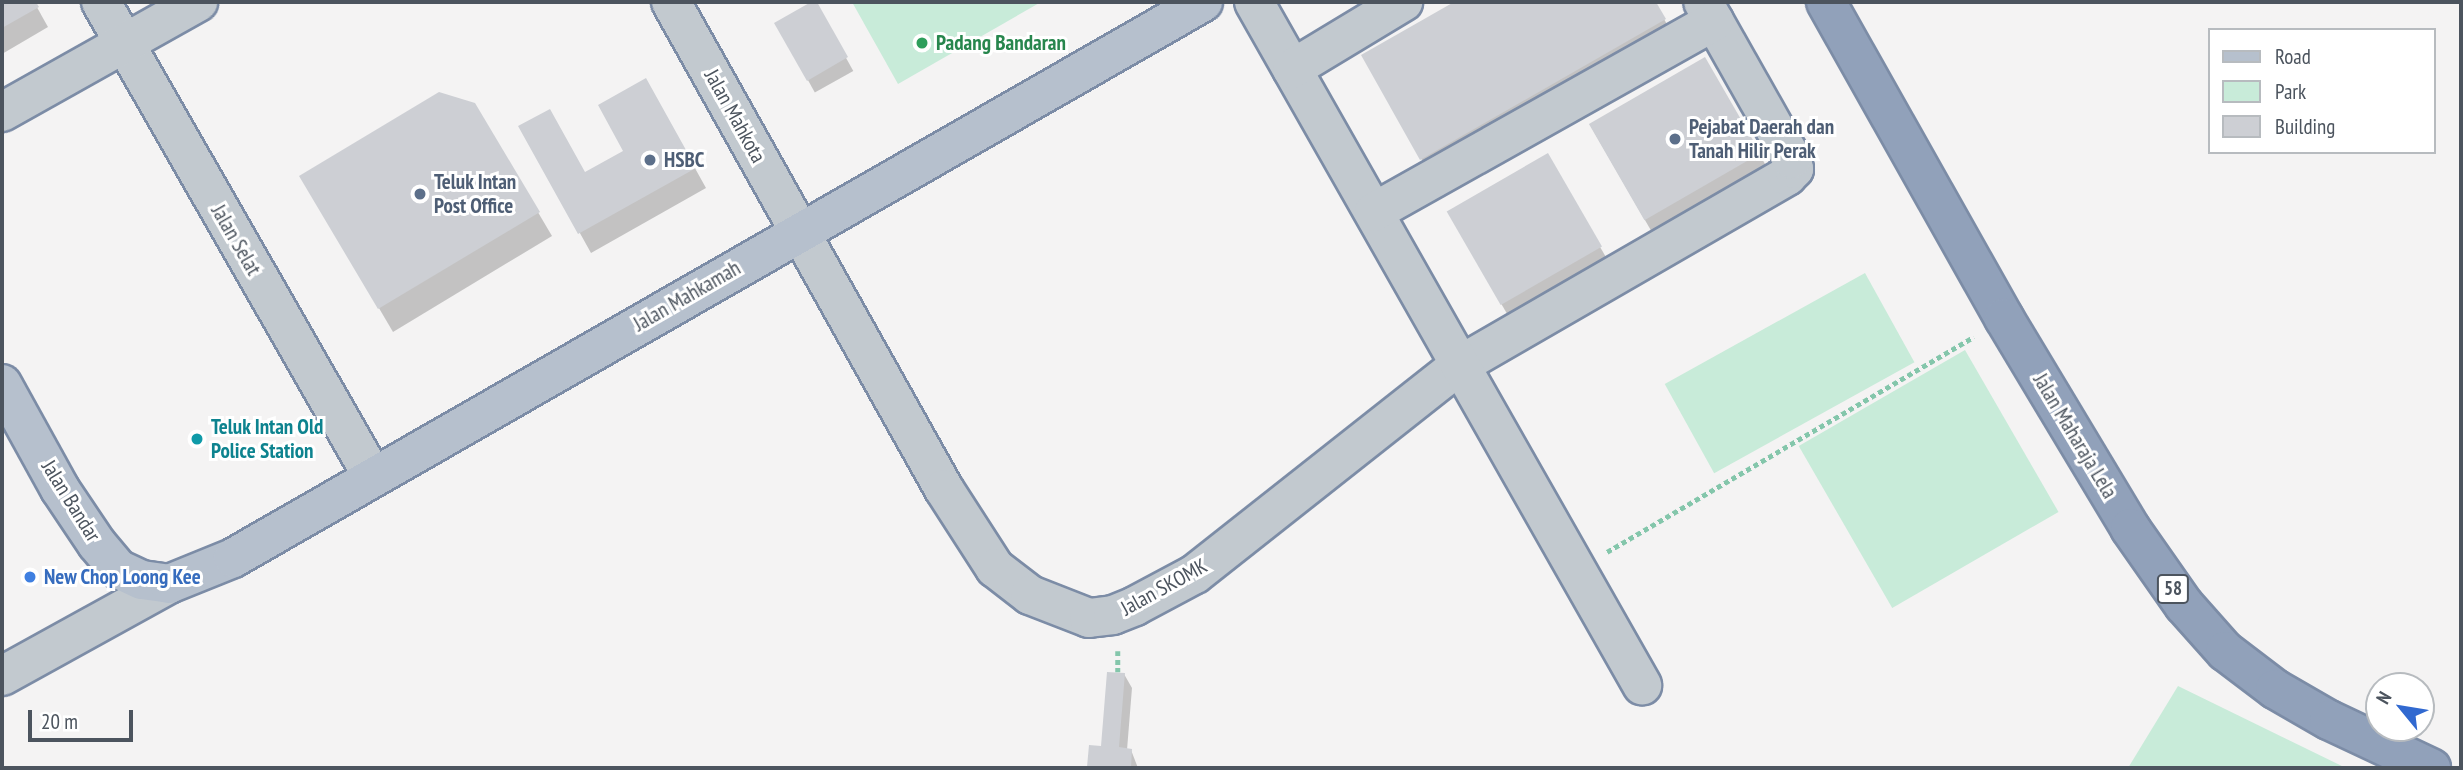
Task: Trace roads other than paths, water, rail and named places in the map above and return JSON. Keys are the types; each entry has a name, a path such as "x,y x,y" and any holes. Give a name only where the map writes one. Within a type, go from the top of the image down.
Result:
{"highway":[{"name":"Jalan Maharaja Lela","path":"1826,5 2004,318 2130,528 2184,605 2225,651 2275,689 2329,720 2431,768"}],"main road":[{"name":"Jalan Mahkamah","path":"169,584 233,558 1203,2"},
{"name":"Jalan Bandar","path":"2,384 60,489 97,544 118,569 142,580 169,584"}],"street":[{"name":"Jalan Selat","path":"101,2 373,477"},
{"path":"2,112 198,2"},
{"name":"Jalan Mahkota","path":"671,2 800,231"},
{"path":"1254,2 1642,685"},
{"path":"1292,69 1403,2"},
{"path":"1374,212 1709,11"},
{"name":"Jalan SKOMK","path":"800,231 944,489 995,568 1030,595 1089,618 1113,615 1195,574 1461,365 1787,176 1794,169 1792,159 1709,11"},
{"path":"2,676 169,584"}],"place":[{"name":"Padang Bandaran","path":"922,43"},
{"name":"Pejabat Daerah dan Tanah Hilir Perak","path":"1675,139"},
{"name":"HSBC","path":"650,160"},
{"name":"Teluk Intan Post Office","path":"420,194"},
{"name":"Teluk Intan Old Police Station","path":"197,439"},
{"name":"New Chop Loong Kee","path":"30,577"}]}
